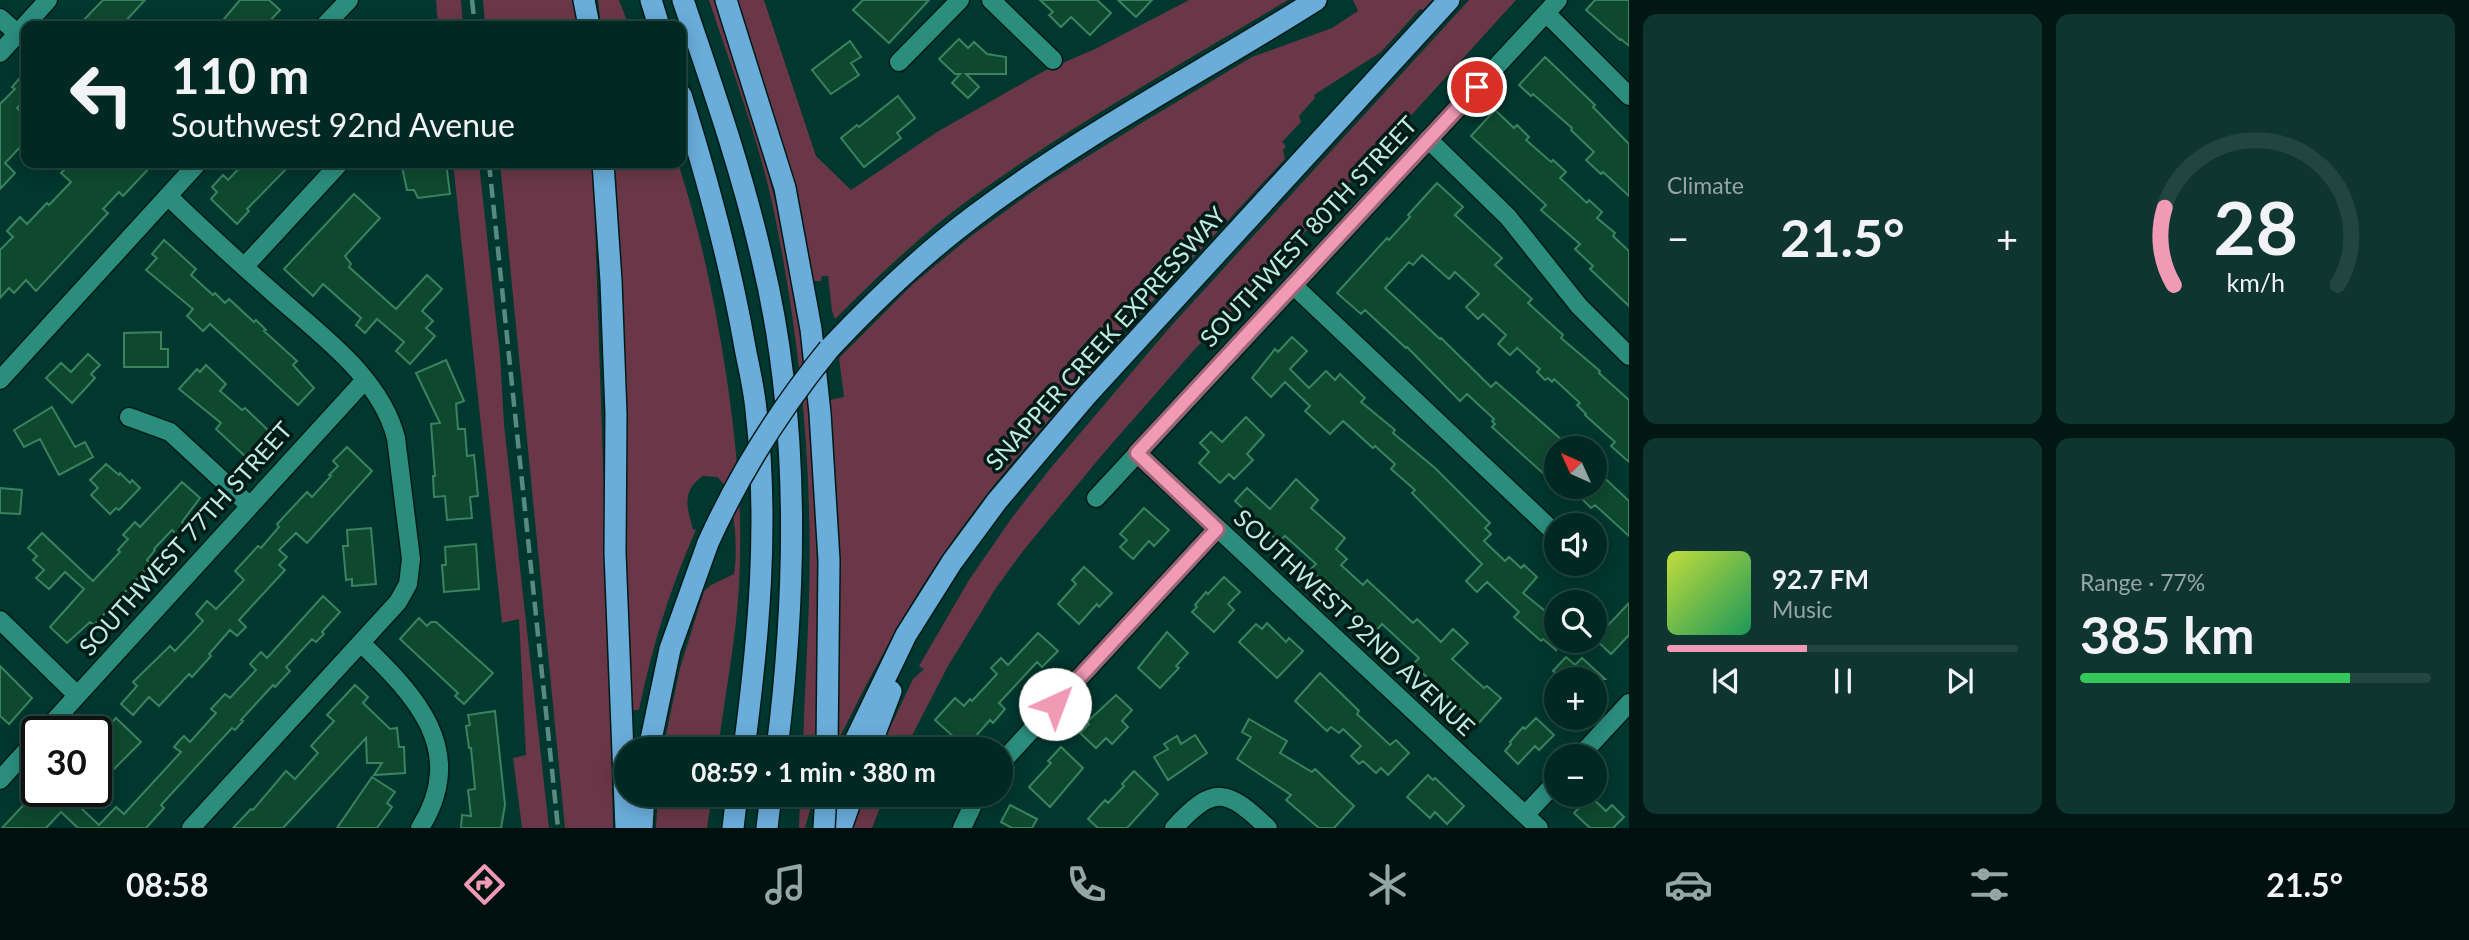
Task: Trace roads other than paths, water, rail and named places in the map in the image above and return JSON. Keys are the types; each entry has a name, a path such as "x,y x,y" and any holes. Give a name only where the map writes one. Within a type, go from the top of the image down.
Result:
{"highway":[{"path":"584,0 588,21"},
{"path":"650,0 657,21"},
{"path":"683,0 732,143 763,260 780,357 791,472 789,589 778,737"},
{"path":"726,0 785,188 800,262 818,392 829,560 827,737"},
{"path":"652,737 670,649 708,543 736,484 763,438 829,349 900,277 947,237 1011,190 1090,138 1316,0"},
{"name":"SNAPPER CREEK EXPRESSWAY","path":"857,737 906,635 974,531 1050,437 1449,0"},
{"path":"686,112 731,270 756,408 761,479 761,571 757,646 746,737"},
{"path":"603,168 616,400 615,552 626,828"},
{"path":"874,737 887,704 906,635"},
{"path":"642,828 643,807"},
{"path":"733,828 735,807"},
{"path":"766,828 769,807"},
{"path":"818,828 825,807"},
{"path":"824,828 827,807"},
{"path":"841,828 848,807"}],"street":[{"path":"29,21 48,0"},
{"path":"329,21 349,0"},
{"path":"899,62 960,0"},
{"path":"991,0 1053,60"},
{"path":"1552,6 1629,96"},
{"name":"SOUTHWEST 80TH STREET","path":"1096,498 1552,6"},
{"path":"0,18 18,34"},
{"path":"0,53 21,31"},
{"path":"1428,139 1508,217 1579,306 1629,356"},
{"path":"0,380 193,168"},
{"path":"243,267 335,168"},
{"path":"167,196 338,352 365,380 387,415 396,439 411,568 408,584 398,603 191,828"},
{"path":"1293,285 1544,523"},
{"name":"SOUTHWEST 77TH STREET","path":"59,716 365,380"},
{"path":"129,416 170,432 250,506"},
{"name":"SOUTHWEST 92ND AVENUE","path":"1137,453 1539,828"},
{"path":"1013,750 1217,529"},
{"path":"0,620 78,695"},
{"path":"361,643 414,699 433,736 439,774 433,802 420,828"},
{"path":"1591,744 1629,703"},
{"path":"0,780 21,757"},
{"path":"1525,815 1544,795"},
{"path":"1174,828 1200,803 1216,797 1239,802 1268,828"},
{"path":"962,828 972,807"}],"railway":[{"path":"472,0 474,21"},
{"path":"490,168 558,828"}]}
